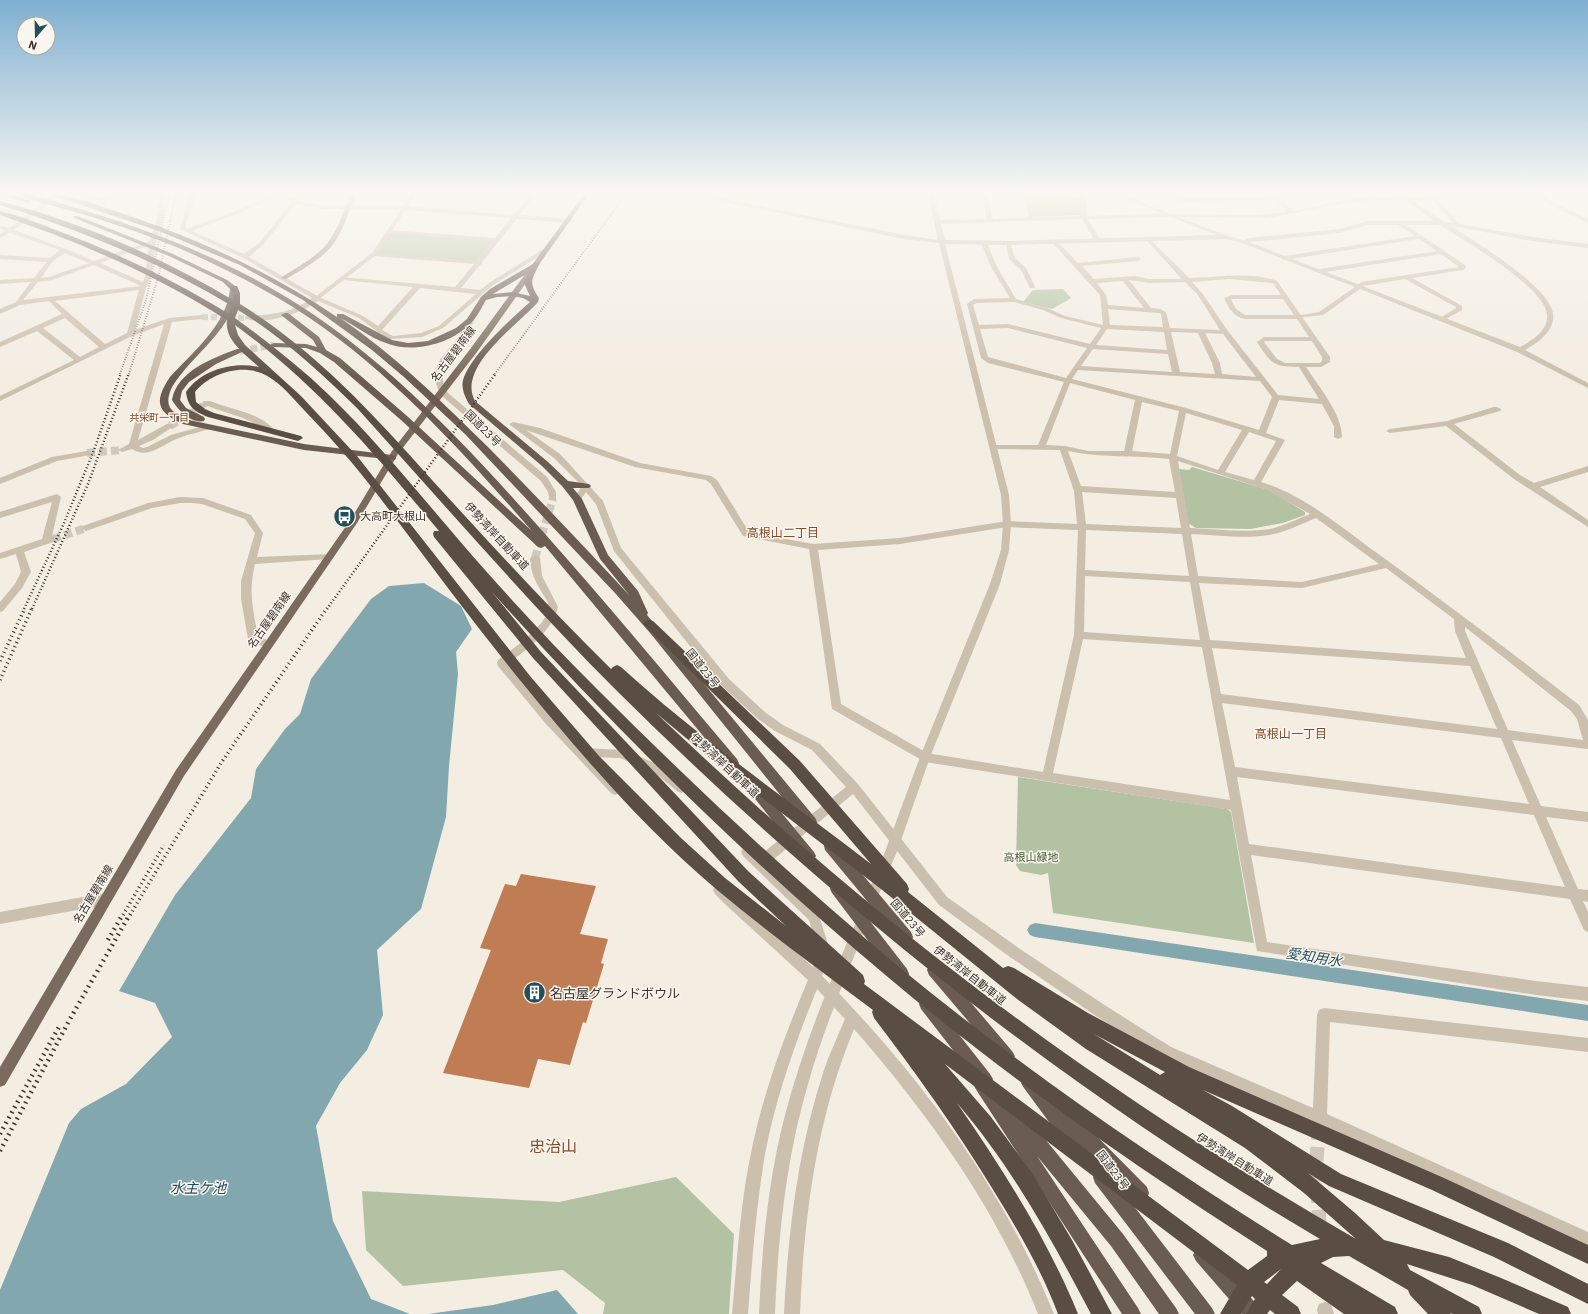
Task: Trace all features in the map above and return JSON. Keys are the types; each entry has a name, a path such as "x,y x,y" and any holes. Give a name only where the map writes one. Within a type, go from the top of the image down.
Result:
{"highway":[{"path":"115,255 211,306 265,343 299,372 330,401 372,446 488,581 534,631 614,713 748,844 860,944 979,1041 1062,1103 1140,1158 1221,1212 1318,1273 1388,1314"},
{"name":"伊勢湾岸自動車道","path":"142,255 191,280 245,311 276,332 323,370 360,406 561,626 674,737 754,812 859,903 958,984 1051,1054 1136,1113 1234,1177 1362,1253 1472,1314"},
{"path":"170,255 225,281 234,288 238,298 231,322 231,330 241,344 278,378 331,431 388,501 557,717 594,760 676,843 720,883 776,928 1292,1314"},
{"path":"200,255 254,282 332,330 371,361 463,448 585,584 831,882 1022,1125 1117,1240 1170,1314"},
{"name":"国道23号","path":"225,255 316,301 385,355 472,435 558,525 649,624 852,874 1019,1070 1206,1314"},
{"path":"316,301 387,342 410,345 429,342 448,335 466,325 480,306 483,298 492,290 524,273 537,263"},
{"path":"537,263 526,282 528,289 535,298 534,302 499,335 476,364 467,381 466,387 472,402 545,464 565,484 577,499 604,557 634,594 649,624 795,765 942,934 980,971 1038,1016 1094,1038 1226,1112 1335,1180 1501,1250 1588,1294"},
{"path":"234,288 234,299 221,324 173,379 163,397 165,410 186,422 304,447 393,455"},
{"path":"480,306 492,296 500,294 527,297 534,302"},
{"path":"285,315 316,339 323,351"},
{"path":"274,345 306,346 323,351 337,360 404,418 462,473 585,584"},
{"path":"240,351 216,360 190,375 178,391 177,403 180,408 190,416 208,421 393,455"},
{"path":"278,378 262,370 246,367 236,368 208,376 200,381 190,392 192,403 202,411 211,415 298,438"},
{"path":"372,446 413,504 537,655 743,876 855,978 967,1102 996,1137 1020,1172 1102,1314"},
{"path":"565,484 586,486"},
{"path":"450,505 600,654 678,725 886,883 1029,999 1071,1028 1248,1140 1280,1163 1355,1225 1394,1263 1441,1314"},
{"path":"947,933 1043,996 1129,1045 1183,1073 1431,1180 1588,1255"},
{"path":"855,978 923,1068 991,1169 1022,1219 1044,1261 1068,1314"},
{"path":"940,1022 1132,1314"},
{"path":"1019,1070 1204,1257 1255,1314 1276,1288 1311,1258 1332,1247"},
{"path":"1221,1212 1287,1264 1361,1314"},
{"path":"1230,1314 1241,1294 1259,1273 1284,1257 1308,1249 1364,1246 1396,1251 1430,1261 1524,1297 1561,1314"}],"main road":[{"path":"284,278 317,255"},
{"name":"名古屋碧南線","path":"0,1080 180,773 354,520 393,455 474,350 542,255"}],"street":[{"path":"18,303 34,280 51,260 57,255"},
{"path":"77,255 144,287"},
{"path":"0,282 50,279 117,255"},
{"path":"130,334 148,277 151,255"},
{"path":"242,255 284,278 316,301 361,317 378,330 392,338 432,332 440,327 480,292 537,255"},
{"path":"247,318 285,315 316,301 342,278 372,255"},
{"path":"390,255 480,263"},
{"path":"456,290 486,255"},
{"path":"767,1314 767,1283 779,1174 797,1097 811,1052 824,1014 894,844 925,756 995,584 1005,550 1007,524 1005,495 945,255"},
{"path":"989,255 994,267 1014,300"},
{"path":"1011,255 1012,259 1024,269 1032,286"},
{"path":"1041,447 1068,380 1093,347 1107,324 1103,295 1092,281 1067,255"},
{"path":"1164,255 1200,294 1225,332 1276,397 1325,402"},
{"path":"1277,255 1520,350 1588,386"},
{"path":"1284,258 1301,255"},
{"path":"1319,271 1420,255"},
{"path":"1285,297 1227,298 1235,313 1245,317 1298,317 1321,314 1361,284 1463,268 1462,265 1446,255"},
{"path":"1489,255 1514,271 1527,282 1545,302 1550,312 1549,321 1546,328 1532,343 1520,350"},
{"path":"0,257 51,260"},
{"path":"1076,265 1138,259"},
{"path":"1092,281 1125,279 1188,280 1229,277 1270,280 1275,282 1326,357 1326,362 1321,365 1301,365 1284,364 1274,361 1260,342 1264,339 1313,339"},
{"path":"1406,277 1459,306 1460,309 1442,319"},
{"path":"342,278 418,287 480,292"},
{"path":"1125,279 1150,310"},
{"path":"0,312 18,303 144,287"},
{"path":"378,330 418,287"},
{"path":"50,299 66,315 104,347"},
{"path":"1225,332 1168,331 1105,327 1063,317 1045,309 1014,300 974,301 970,304 985,358 991,361 1184,410 1278,439 1280,442 1256,483"},
{"path":"1105,307 1160,311 1164,313 1177,375"},
{"path":"0,345 66,315"},
{"path":"0,399 153,324 169,320 202,317"},
{"path":"472,318 463,336 445,359 437,375 441,388 544,479 552,492 553,498"},
{"path":"134,446 169,320"},
{"path":"977,327 1008,326 1093,347 1171,352"},
{"path":"38,328 79,360"},
{"path":"1201,332 1216,363 1219,377"},
{"path":"1301,365 1325,402 1338,426 1338,437"},
{"path":"1077,368 1261,379"},
{"path":"1262,433 1276,397"},
{"path":"1127,454 1139,399"},
{"path":"205,404 253,419 265,425 271,431"},
{"path":"1390,431 1448,423 1497,409"},
{"path":"1184,410 1173,457 1185,531 1262,947 1536,988 1588,994"},
{"path":"1448,423 1517,478 1534,487 1588,524"},
{"path":"1317,514 1287,527 1269,532 1241,533 1007,524 900,541 813,548 746,534 714,482 708,478 638,465 538,430 513,424 557,456 600,503 617,549 725,682 762,716 779,728 816,747 854,787 894,844 943,901 1015,953 1100,1011 1166,1052 1588,1240"},
{"path":"122,450 134,446 170,426"},
{"path":"134,446 141,450 154,448 174,437 207,427"},
{"path":"1220,473 1246,429"},
{"path":"994,447 1063,448 1088,453 1146,454 1173,457 1271,488 1317,514 1459,617 1575,708 1582,718 1588,739"},
{"path":"1047,778 1079,635 1082,573 1082,526 1078,489 1063,448"},
{"path":"0,481 55,459 87,453"},
{"path":"1534,487 1541,482 1588,469"},
{"path":"577,499 586,486"},
{"path":"1078,489 1179,495"},
{"path":"0,515 57,497 49,540 0,556"},
{"path":"86,528 151,505 180,500 203,501 248,518 259,534 246,581 246,599 253,639 268,644"},
{"path":"813,548 836,706 925,756 1047,778 1236,806"},
{"path":"0,609 19,586 26,572 19,551"},
{"path":"251,561 329,556"},
{"path":"535,558 534,567 537,576 553,605 550,618 542,628 502,663 550,721 579,752 674,849 814,978 852,1017 895,1067 945,1131 998,1212 1037,1289 1046,1314"},
{"path":"1082,573 1302,585 1387,565"},
{"path":"1459,617 1460,631 1472,662 1588,926"},
{"path":"1079,635 1472,662"},
{"path":"1216,698 1588,745"},
{"path":"579,752 621,754 659,770 696,801 814,917 825,953 789,1042 773,1092 758,1154 747,1232 740,1314"},
{"path":"1230,771 1588,817"},
{"path":"759,864 854,787"},
{"path":"1244,849 1588,896"},
{"path":"0,918 105,899"},
{"path":"1319,1121 1324,1015 1588,1045"},
{"path":"792,1314 799,1216 813,1135 829,1076 852,1017"}],"green space":[{"path":"390,255 486,255 480,263"},
{"path":"1063,289 1071,298 1052,309 1023,302 1033,290"},
{"path":"1192,467 1269,490 1305,512 1305,515 1283,523 1250,529 1196,528 1188,523 1179,469 1189,470"},
{"name":"高根山緑地","path":"1018,777 1227,809 1231,812 1254,943 1053,913 1048,873 1041,875 1020,871 1016,865"},
{"path":"676,1177 734,1234 729,1314 603,1314 605,1303 563,1270 403,1286 366,1250 362,1191 559,1202"}],"water":[{"name":"水主ケ池","path":"424,583 461,606 472,629 456,652 458,674 449,766 446,817 421,909 377,950 383,1015 367,1050 340,1083 316,1126 333,1221 371,1299 410,1314 0,1314 0,1290 69,1123 81,1109 126,1084 172,1037 155,1003 119,991 175,895 251,798 256,769 285,729 300,714 311,679 371,599 389,586"},
{"path":"557,1290 578,1314 428,1314 493,1305"}],"building":[{"name":"名古屋グランドボウル","path":"521,874 596,886 580,934 608,939 601,963 604,964 586,1023 583,1022 570,1065 538,1059 529,1088 443,1073 491,950 480,948 505,884 516,886"}],"waterway":[{"name":"愛知用水","path":"1035,930 1588,1013"}],"tunnel":[{"path":"202,317 247,318"},
{"path":"240,351 274,345"},
{"path":"170,426 203,406"},
{"path":"87,453 122,450"},
{"path":"535,558 553,498"},
{"path":"53,539 86,528"},
{"path":"1319,1126 1316,1169 1320,1230"}],"railway":[{"path":"120,374 146,300 156,255"},
{"path":"129,374 158,278 163,255"},
{"path":"495,374 581,255"},
{"path":"24,609 64,523 94,450 121,373"},
{"path":"32,609 88,484 129,373"},
{"path":"327,609 496,373"},
{"path":"0,661 25,608"},
{"path":"0,680 32,608"},
{"path":"130,915 221,763 327,608"},
{"path":"123,915 164,845"},
{"path":"108,940 123,914"},
{"path":"0,1151 70,1019 130,914"},
{"path":"0,1134 60,1025"}],"place":[{"name":"大高町大根山","path":"345,516"},
{"name":"名古屋グランドボウル","path":"535,993"}],"district":[{"name":"共栄町一丁目","path":"159,417"},
{"name":"高根山二丁目","path":"783,532"},
{"name":"高根山一丁目","path":"1291,733"},
{"name":"忠治山","path":"553,1146"}]}
